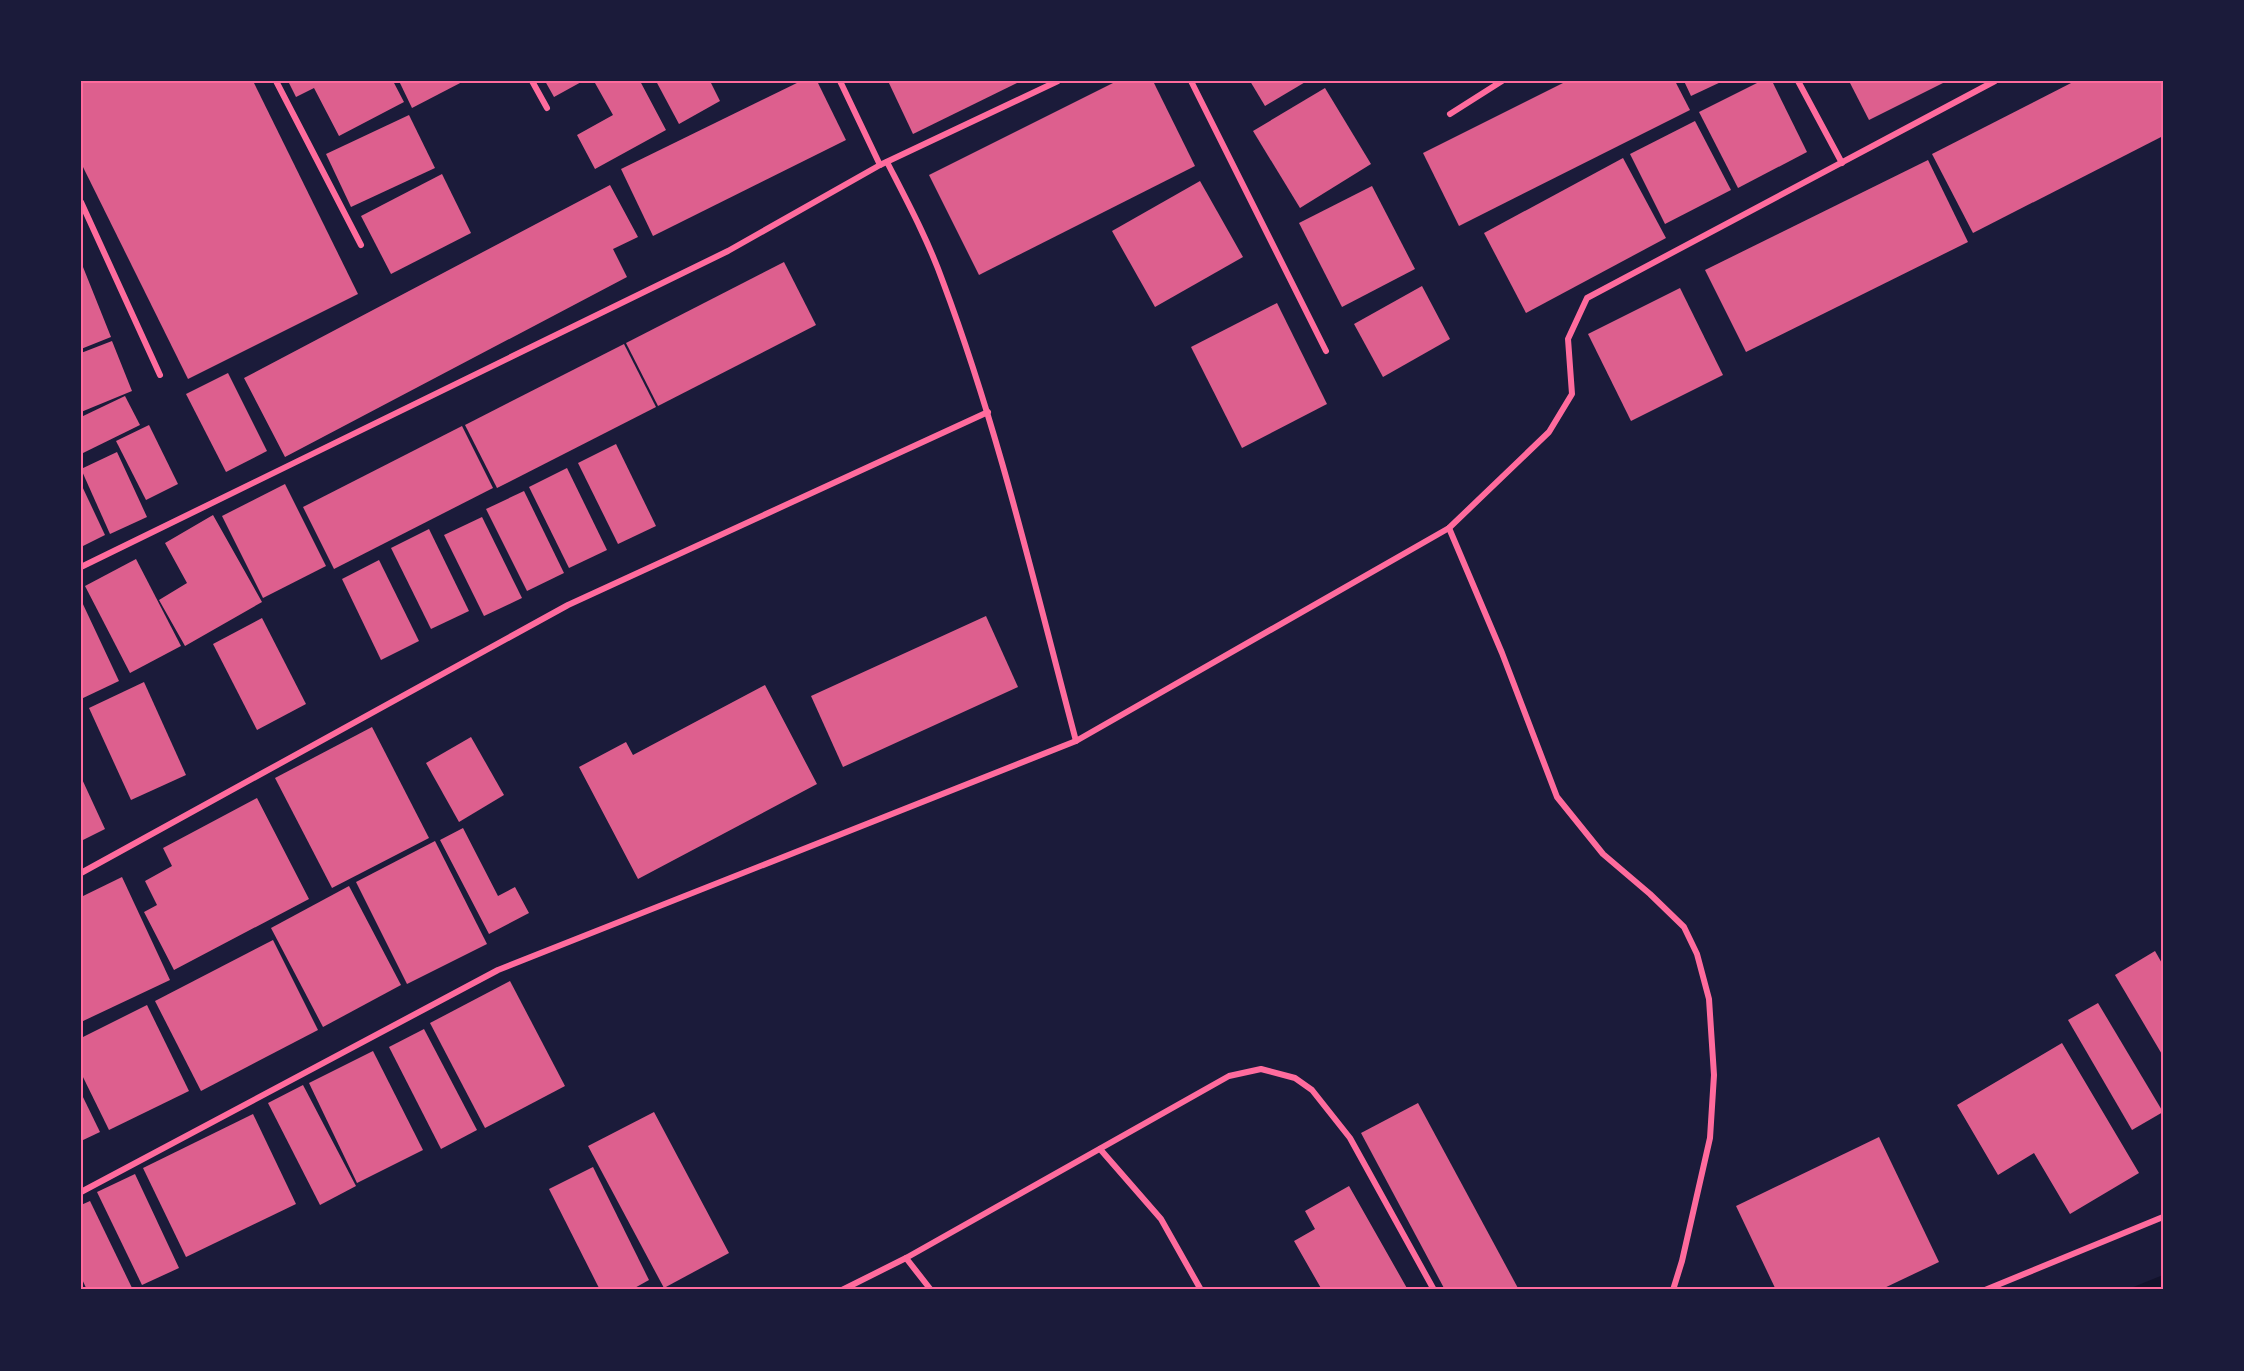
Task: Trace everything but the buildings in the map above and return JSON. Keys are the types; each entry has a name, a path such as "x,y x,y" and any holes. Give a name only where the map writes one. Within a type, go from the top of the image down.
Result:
{"street":[{"path":"276,81 361,244"},
{"path":"532,81 547,108"},
{"path":"840,81 921,229 943,280 988,412 1076,741"},
{"path":"81,567 728,251 884,164 1058,81"},
{"path":"1191,81 1326,351"},
{"path":"1450,114 1502,81"},
{"path":"1798,81 1842,163"},
{"path":"81,1192 498,970 1076,741 1449,528 1550,432 1572,394 1568,339 1587,298 1995,81"},
{"path":"81,202 160,375"},
{"path":"81,873 568,605 988,412"},
{"path":"1449,528 1502,653 1557,797 1603,854 1684,927 1696,954 1709,999 1714,1075 1710,1138 1682,1261 1673,1290"},
{"path":"842,1290 906,1258 1229,1076 1261,1069 1295,1078 1312,1090 1350,1138 1434,1290"},
{"path":"1100,1149 1161,1220 1201,1290"},
{"path":"1985,1290 2163,1217"},
{"path":"906,1258 931,1290"}],"shaded area":[{"path":"2163,1275 2163,1290 2126,1290"}]}
